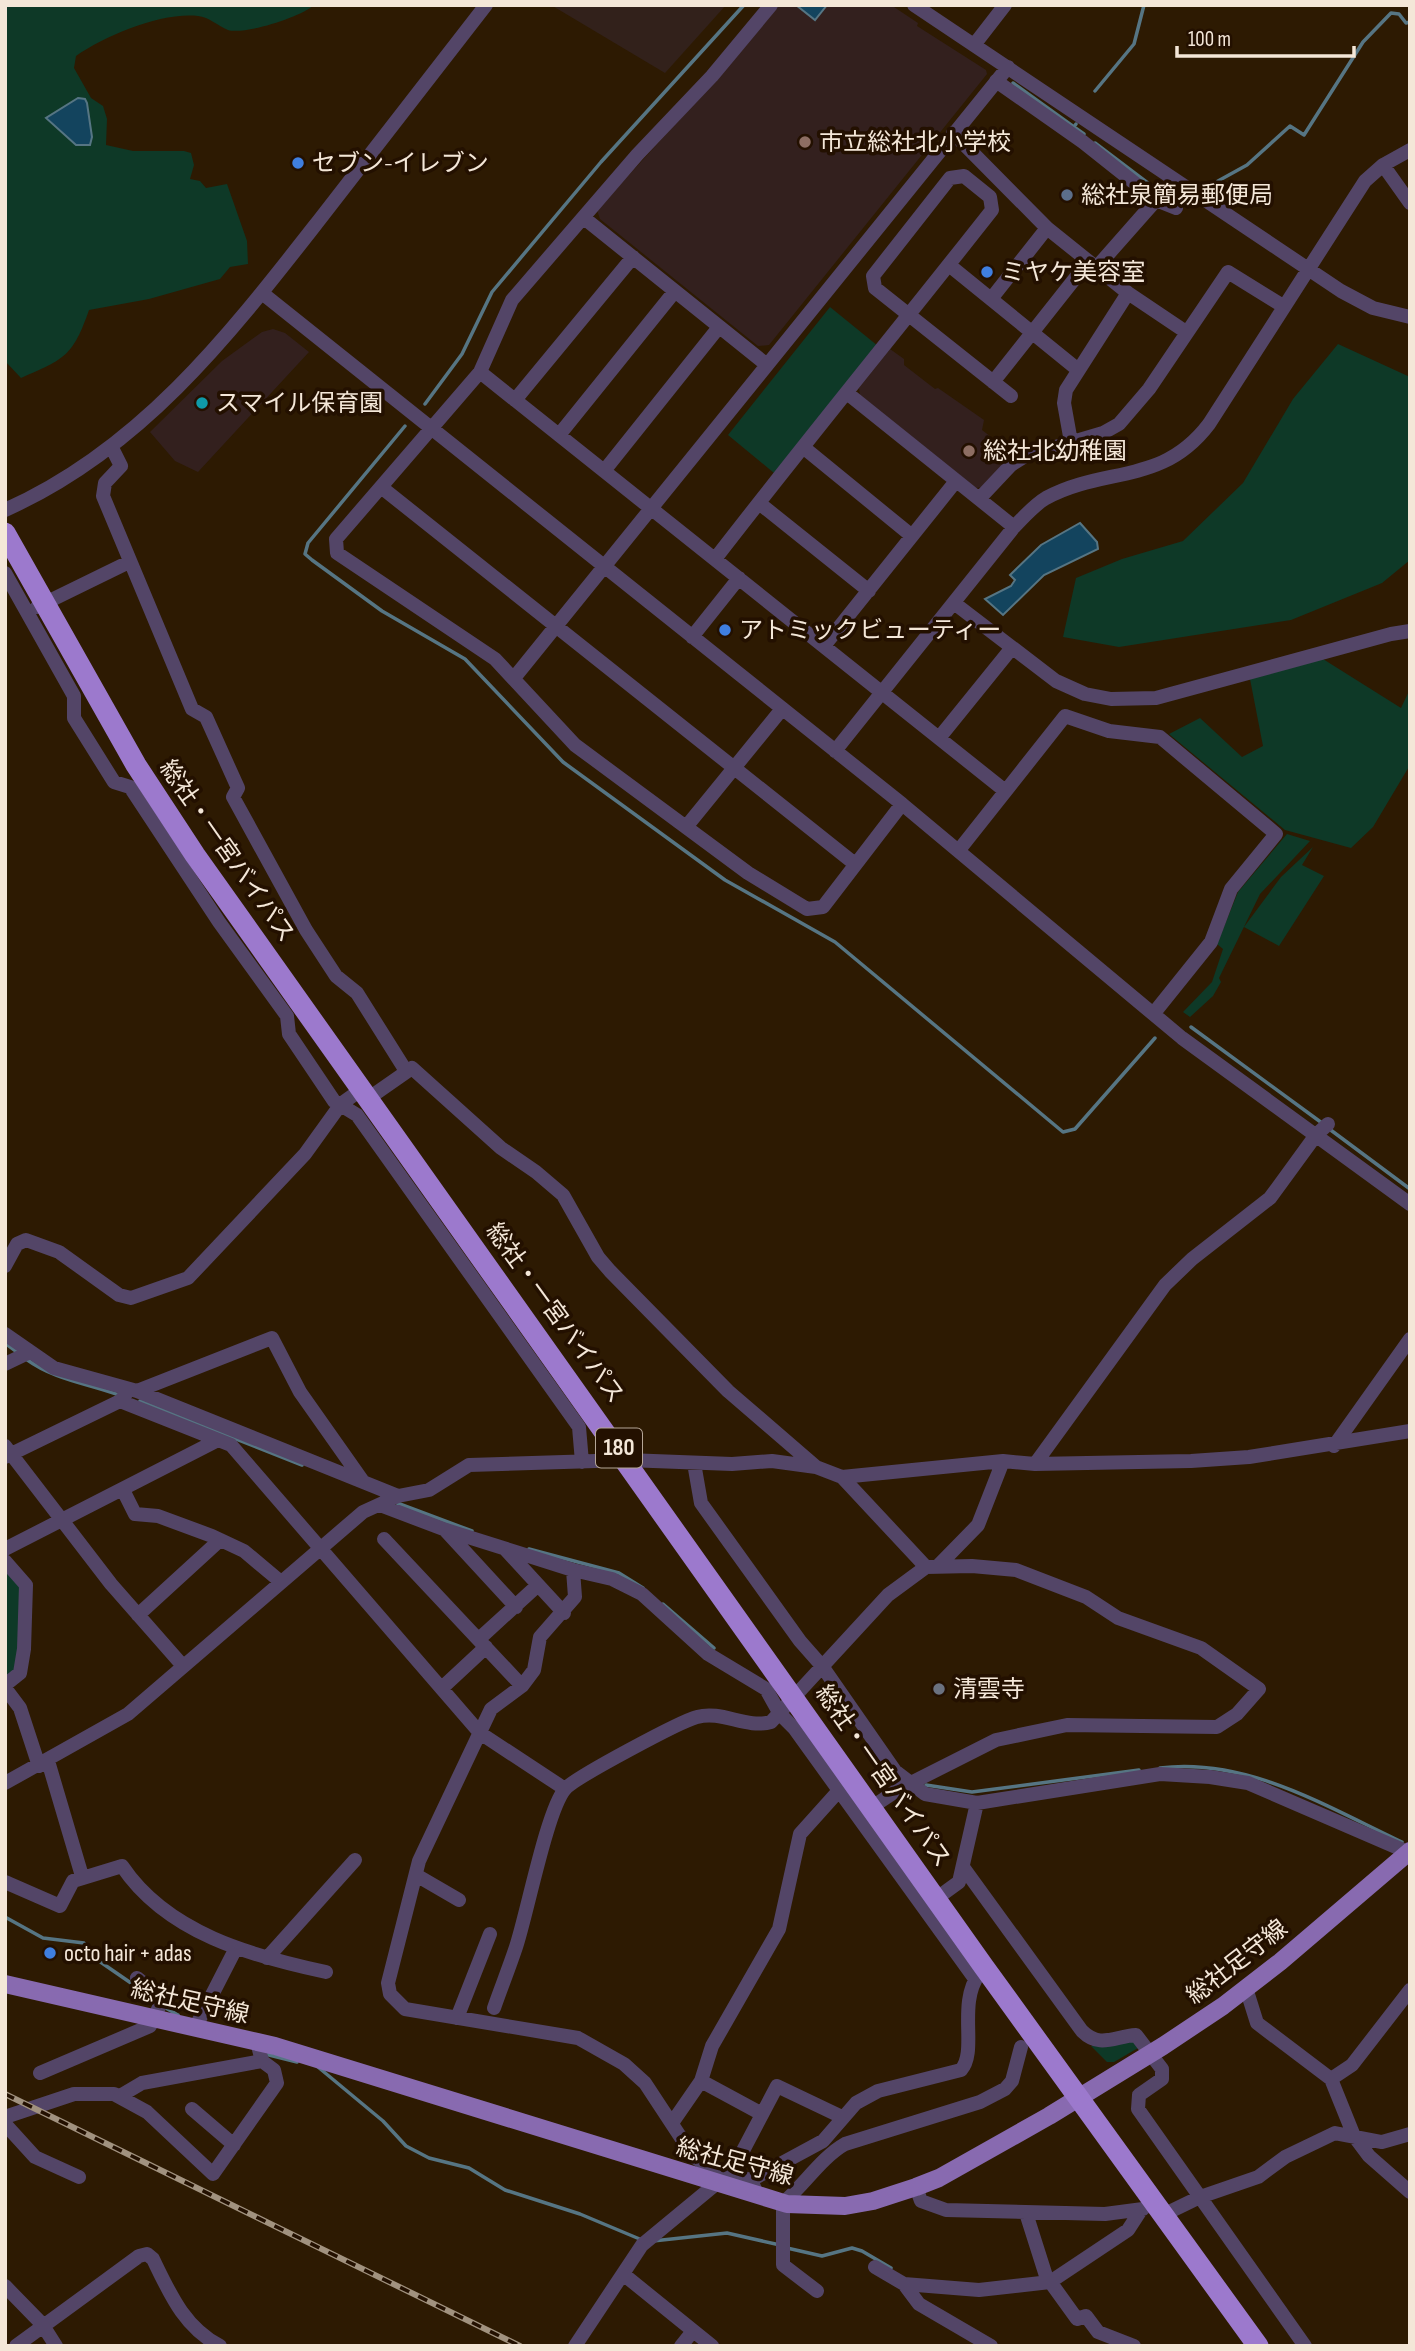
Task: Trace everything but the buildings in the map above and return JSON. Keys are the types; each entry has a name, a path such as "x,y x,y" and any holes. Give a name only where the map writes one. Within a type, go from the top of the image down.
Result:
{"highway":[{"name":"総社・一宮バイパス","path":"5,533 35,608 195,855 795,1696 845,1784 872,1807 937,1898 980,1973 1079,2098 1152,2209 1258,2346"}],"main road":[{"name":"総社足守線","path":"5,1984 257,2042 755,2188 783,2203 845,2206 873,2201 939,2178 1151,2054 1246,1988 1409,1852"}],"street":[{"path":"5,510 56,484 112,448 177,392 262,293 486,5"},
{"path":"771,5 712,76 637,155 512,300 480,372 335,539 337,553 495,659 575,745 748,873 807,909 823,907 902,804"},
{"path":"914,5 1008,67 1121,160 1156,200 1176,208"},
{"path":"974,45 1005,5"},
{"path":"514,678 558,627 1008,67"},
{"path":"996,81 1121,160 1373,308 1410,317"},
{"path":"953,133 1047,228 1128,293 1186,332"},
{"path":"835,751 1014,527 1051,496 1163,464 1193,443 1209,424 1366,181 1383,165 1410,150"},
{"path":"1383,165 1410,203"},
{"path":"715,559 758,503 847,393 909,315 949,265 992,210 990,197 964,176 950,178 873,276 875,288 909,315 993,382 1011,396"},
{"path":"993,382 1092,265 1156,200"},
{"path":"584,218 767,365"},
{"path":"991,299 1047,228"},
{"path":"515,400 633,257"},
{"path":"949,265 1077,369"},
{"path":"979,499 1002,474 1023,457 1103,433 1125,419 1149,390 1228,272 1283,306"},
{"path":"559,435 676,291"},
{"path":"262,293 902,804 1182,1038 1322,1129 1410,1204"},
{"path":"1072,442 1064,402 1066,390 1128,293"},
{"path":"604,471 719,327"},
{"path":"480,372 1004,790"},
{"path":"847,393 1014,527"},
{"path":"803,447 912,536"},
{"path":"112,448 121,466 105,483 103,496 192,709 206,718 238,788 233,797 278,882 336,976 357,993 406,1071"},
{"path":"824,646 956,481"},
{"path":"381,487 855,864"},
{"path":"758,503 869,591"},
{"path":"35,608 130,562"},
{"path":"5,573 35,608 74,696 74,718 114,782 130,787 287,1016 289,1034 334,1101 357,1115 579,1427 582,1462"},
{"path":"691,637 739,578"},
{"path":"954,603 1056,681 1085,694 1135,700 1156,698 1410,631"},
{"path":"939,738 1011,649"},
{"path":"686,827 782,709"},
{"path":"958,850 1065,716 1109,731 1160,737 1276,834 1231,889 1211,942 1154,1013"},
{"path":"5,1266 17,1244 26,1240 59,1252 119,1295 131,1298 188,1278 305,1154 341,1104 412,1068 501,1149 563,1195 598,1257 610,1271 728,1391 816,1467"},
{"path":"1035,1464 1165,1285 1192,1259 1270,1198 1322,1129"},
{"path":"5,1334 24,1354 54,1368 362,1480 389,1500 446,1530 573,1570 612,1578 642,1594 708,1654 766,1689 779,1714 845,1784 980,1973 966,2017 968,2062 961,2070 878,2091 856,2104 823,2141 755,2188"},
{"path":"183,1666 138,1615 7,1452 127,1395 272,1338 300,1392 362,1480"},
{"path":"1334,1446 1410,1339"},
{"path":"5,1364 24,1354"},
{"path":"127,1395 231,1445 480,1733 565,1789"},
{"path":"842,1477 1003,1461 1035,1464 1191,1461 1334,1446 1403,1433 1410,1445"},
{"path":"5,1549 218,1440"},
{"path":"5,1783 128,1714 363,1512 389,1500 429,1490 469,1465 627,1460 694,1463 772,1461 816,1467 842,1477 932,1567 972,1566 1016,1570 1086,1597 1118,1618 1201,1648 1259,1689 1237,1714 1217,1727 1067,1725 996,1740 910,1783 872,1807"},
{"path":"494,2008 516,1947 554,1813 565,1789 591,1771 698,1717 732,1718 759,1725 771,1722 888,1595 932,1567 978,1525 1003,1461"},
{"path":"694,1463 701,1503 800,1642 822,1666 895,1771 925,1794 977,1803 1160,1774 1210,1777 1248,1783 1409,1852"},
{"path":"122,1490 135,1514 158,1516 244,1551 281,1582"},
{"path":"446,1530 516,1607"},
{"path":"384,1539 522,1686"},
{"path":"138,1615 220,1540"},
{"path":"504,1548 564,1613"},
{"path":"5,1561 26,1586 24,1649 20,1673 5,1686 20,1708 43,1763 82,1876"},
{"path":"573,1570 575,1597 564,1613 540,1637 534,1670 522,1686 491,1709 416,1875 388,1983 390,1994 405,2009 578,2038 624,2064 645,2083 693,2156 724,2181"},
{"path":"443,1687 538,1585"},
{"path":"672,2123 702,2081 712,2046 779,1929 800,1834 845,1784"},
{"path":"937,1898 959,1882 977,1803"},
{"path":"267,1958 355,1860"},
{"path":"5,1882 60,1906 74,1881 82,1876 122,1866 139,1891 164,1913 236,1948 326,1972"},
{"path":"962,1867 1088,2038 1108,2043 1136,2035 1151,2054 1164,2076 1139,2095 1138,2109 1305,2346"},
{"path":"416,1875 459,1900"},
{"path":"457,2018 490,1934"},
{"path":"195,2028 236,1948"},
{"path":"40,2073 150,2026 163,1999 137,1978"},
{"path":"1246,1988 1257,2023 1331,2079 1354,2136 1369,2156 1410,2192"},
{"path":"1331,2079 1352,2065 1410,1990"},
{"path":"5,2117 74,2094 95,2092 120,2096 147,2112 213,2174 277,2083 274,2070 262,2061 257,2042"},
{"path":"817,2291 783,2265 783,2203 805,2184 835,2150 845,2144 979,2102 1005,2089 1012,2081 1021,2047"},
{"path":"120,2096 142,2083 262,2061"},
{"path":"702,2081 762,2114"},
{"path":"575,2346 652,2233 724,2181 777,2086 842,2117"},
{"path":"192,2109 234,2145"},
{"path":"5,2124 35,2157 79,2177"},
{"path":"916,2187 921,2201 934,2208 1105,2214 1152,2209 1200,2197 1258,2177 1285,2157 1335,2133 1382,2143 1410,2134"},
{"path":"904,2284 979,2290 1052,2279 1128,2230 1152,2209"},
{"path":"1026,2213 1052,2279 1081,2318 1086,2316 1098,2332 1135,2346"},
{"path":"16,2346 42,2324 138,2256 147,2254 153,2259 185,2319 207,2339 220,2346"},
{"path":"875,2267 904,2284 919,2304 991,2346"},
{"path":"623,2274 712,2346"},
{"path":"5,2286 42,2324 56,2346"},
{"path":"681,2346 694,2331"}],"shaded area":[{"path":"551,5 726,5 665,73"},
{"path":"776,5 891,5 918,23 917,26 986,70 987,74 769,345 758,346 600,219 597,210 702,95"},
{"path":"273,329 285,333 309,352 198,472 175,461 150,432 222,361 262,332"},
{"path":"890,349 904,359 904,365 935,389 938,388 984,420 982,430 995,440 998,438 1017,456 983,487 976,488 860,395 859,388"}],"green space":[{"path":"5,5 314,5 297,15 247,30 228,30 202,17 184,16 151,21 103,40 76,56 74,68 91,98 103,106 107,119 106,145 133,151 191,153 194,165 190,179 200,181 206,188 227,184 247,241 248,264 230,267 220,279 149,299 89,310 78,337 66,354 48,366 21,378 5,361"},
{"path":"830,307 878,346 774,473 728,435"},
{"path":"1338,344 1410,377 1410,560 1382,583 1291,620 1119,647 1063,637 1076,578 1122,559 1183,541 1243,483 1293,399"},
{"path":"1323,659 1401,708 1410,689 1410,765 1373,827 1351,848 1285,830 1169,734 1200,718 1242,757 1263,746 1250,679"},
{"path":"1287,834 1310,841 1260,894 1219,978 1221,982 1213,996 1190,1017 1183,1012 1212,982 1223,949 1217,944 1238,892"},
{"path":"1313,847 1302,865 1324,876 1279,946 1244,927 1281,877"},
{"path":"5,1567 21,1589 17,1670 5,1678"},
{"path":"1131,2039 1138,2048 1114,2062 1107,2062 1091,2046"}],"water":[{"path":"796,5 827,5 815,20"},
{"path":"78,98 85,99 87,103 92,137 90,145 76,145 46,118"},
{"path":"1080,523 1097,542 1098,549 1044,575 1003,615 985,599 1011,586 1015,580 1010,575 1041,545"}],"waterway":[{"path":"425,404 462,354 492,292 601,162 744,5"},
{"path":"1095,91 1134,44 1144,5"},
{"path":"1218,181 1247,165 1290,126 1304,135 1363,42 1391,13 1399,14 1406,23 1410,22"},
{"path":"1013,83 1074,127 1076,124"},
{"path":"1074,127 1084,134"},
{"path":"1095,143 1157,190 1168,188"},
{"path":"405,426 308,543 305,554 312,560 382,611 465,659 563,762 725,880 835,942 1063,1132 1075,1129 1155,1038"},
{"path":"1191,1027 1322,1123"},
{"path":"1328,1128 1410,1189"},
{"path":"5,1343 17,1352"},
{"path":"26,1359 59,1376 119,1395"},
{"path":"140,1401 302,1465"},
{"path":"397,1503 472,1531"},
{"path":"529,1549 619,1573 643,1588"},
{"path":"663,1604 714,1648"},
{"path":"1160,1768 1224,1770 1255,1777 1315,1800 1402,1842"},
{"path":"926,1785 972,1792 1139,1770"},
{"path":"5,1917 43,1938 84,1943 99,1961 144,1992"},
{"path":"164,2007 178,2015"},
{"path":"268,2051 269,2055 297,2062"},
{"path":"318,2067 383,2121 406,2146 429,2158 469,2168 505,2190 580,2214 642,2240"},
{"path":"653,2241 727,2233 780,2245"},
{"path":"787,2248 822,2256 852,2248 891,2268"}],"railway":[{"path":"5,2094 520,2346"}],"place":[{"name":"市立総社北小学校","path":"805,142"},
{"name":"セブン-イレブン","path":"298,163"},
{"name":"総社泉簡易郵便局","path":"1067,195"},
{"name":"ミヤケ美容室","path":"987,272"},
{"name":"スマイル保育園","path":"202,403"},
{"name":"総社北幼稚園","path":"969,451"},
{"name":"アトミックビューティー","path":"725,630"},
{"name":"清雲寺","path":"939,1689"},
{"name":"octo hair + adas","path":"50,1953"}]}
